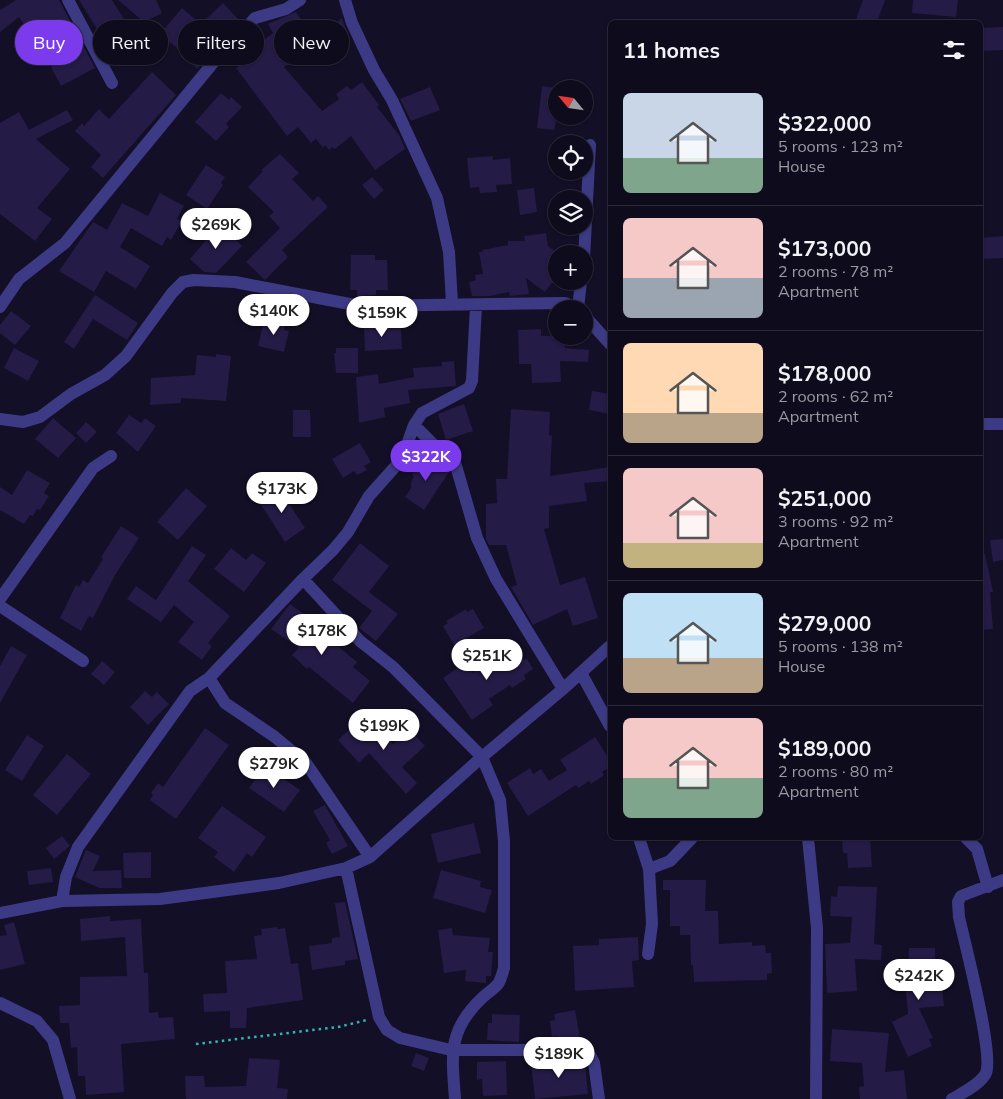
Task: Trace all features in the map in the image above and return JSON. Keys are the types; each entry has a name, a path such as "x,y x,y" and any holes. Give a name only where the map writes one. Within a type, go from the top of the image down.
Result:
{"street":[{"path":"68,0 112,84"},
{"path":"0,307 19,279 65,243 213,63 255,18 286,9 300,0"},
{"path":"345,0 352,23 374,70 392,100 437,198 449,252 452,303"},
{"path":"585,245 588,180"},
{"path":"0,419 23,422 40,417 71,394 105,376 126,356 172,293 184,282 194,280 235,282 360,306 452,303 476,306 548,303"},
{"path":"62,901 66,877 78,847 190,691 209,678 333,550 348,532 370,496 402,459 414,425 428,408 469,388 472,380 476,306"},
{"path":"593,326 608,342"},
{"path":"983,424 1003,424"},
{"path":"414,425 438,449 454,459 477,538 496,579 563,689"},
{"path":"0,599 92,468 111,456"},
{"path":"303,579 360,641 393,667 482,757 500,800 504,841 504,968 500,985 482,998 465,1018 451,1050 455,1099"},
{"path":"0,606 83,661"},
{"path":"0,913 62,901 160,899 278,883 346,868 370,857 608,648"},
{"path":"581,673 608,722"},
{"path":"209,678 225,703 275,737 306,762 370,857"},
{"path":"640,840 649,869 652,924 648,954"},
{"path":"649,869 670,861 690,840"},
{"path":"808,840 817,928 816,1099"},
{"path":"968,840 977,849 988,887"},
{"path":"346,868 379,1017 387,1030 400,1038 451,1050 554,1050 584,1053 591,1057 594,1063 599,1099"},
{"path":"952,1099 981,1080 987,1069 981,1013 959,917 958,902 961,896 1003,880"},
{"path":"0,1003 37,1021 53,1040 70,1099"}],"path":[{"path":"196,1044 338,1027 379,1017"}],"building":[{"path":"16,0 59,0 70,20 21,20 19,17 0,32 0,10"},
{"path":"79,0 112,0 125,20 93,20 93,22"},
{"path":"118,0 156,0 162,13 148,20 142,20"},
{"path":"863,0 885,0 878,20 856,19"},
{"path":"913,0 958,0 956,17 912,13"},
{"path":"223,3 239,20 205,20"},
{"path":"182,8 196,20 178,20 178,49 168,41 168,25"},
{"path":"296,12 302,20 277,20"},
{"path":"274,21 274,65 287,65 284,67 322,111 339,99 336,94 347,86 351,90 362,82 379,105 377,107 399,135 405,149 375,170 351,136 335,149 332,147 329,150 325,145 323,148 316,139 311,143 298,127 287,136 236,68 240,65 264,65 264,40 273,33 268,24"},
{"path":"1003,27 1003,50 983,51 983,28"},
{"path":"83,45 95,68 61,86 51,67 83,65"},
{"path":"152,72 176,95 103,178 91,167 101,155 75,131 82,123 84,126 99,109 109,119"},
{"path":"542,86 548,87 548,125 555,125 554,130 537,128"},
{"path":"430,87 440,110 411,121 400,99"},
{"path":"221,93 229,100 231,97 242,107 226,124 229,127 216,141 195,122"},
{"path":"67,110 73,120 36,139 70,169 37,208 52,219 35,241 0,214 0,123 19,112 29,130"},
{"path":"280,154 299,173 292,179 313,201 318,196 328,207 282,250 288,257 265,280 246,262 280,228 269,216 274,212 248,187 263,171 261,170"},
{"path":"493,156 493,160 510,158 512,184 496,185 497,192 480,193 479,187 470,188 467,158"},
{"path":"206,165 225,177 221,183 223,185 207,209 186,195"},
{"path":"372,177 384,190 374,199 362,185"},
{"path":"534,188 537,212 520,215 517,190"},
{"path":"160,193 184,206 177,219 182,221 171,240 167,237 162,246 131,228 120,247 150,266 136,289 106,271 94,292 59,271 93,222 107,230 122,203 148,216"},
{"path":"217,221 242,246 216,273 204,272 190,259 212,233 209,229"},
{"path":"546,233 548,246 548,288 545,292 526,278 529,294 510,296 509,292 490,296 472,296 469,282 476,280 475,275 483,274 479,252 508,245 508,241 525,241 524,236"},
{"path":"1003,236 1003,258 983,259 983,238"},
{"path":"351,255 375,255 375,260 387,260 388,290 376,290 376,295 357,296 357,290 350,290"},
{"path":"95,295 138,323 127,340 93,319 74,349 64,342"},
{"path":"11,311 31,326 15,345 0,333 0,325"},
{"path":"264,320 285,324 284,330 289,331 284,352 258,346"},
{"path":"364,325 375,325 375,328 401,327 402,349 365,351"},
{"path":"541,329 541,336 548,336 548,345 565,345 565,348 589,350 588,362 560,361 561,382 532,383 531,364 519,364 518,330"},
{"path":"14,348 39,361 28,381 4,368"},
{"path":"336,348 358,348 358,373 336,373 334,353 336,353"},
{"path":"216,354 231,356 226,401 181,398 181,403 150,405 151,378 195,375 197,355 216,357"},
{"path":"454,361 456,386 408,390 410,403 384,408 385,417 359,423 356,377 378,374 379,384 414,377 413,368 442,366 442,362"},
{"path":"592,391 608,394 608,414 589,410"},
{"path":"464,404 473,431 446,440 438,414"},
{"path":"511,409 550,412 549,435 552,436 550,476 608,467 608,481 584,483 587,501 549,506 549,528 544,529 560,585 585,577 598,618 573,626 567,609 533,625 511,587 517,585 506,545 489,545 486,539 486,504 497,503 496,479 507,479"},
{"path":"293,410 310,410 311,437 293,437"},
{"path":"129,415 141,423 145,418 156,426 138,452 116,433"},
{"path":"53,418 76,438 58,458 35,439"},
{"path":"86,422 97,432 86,443 76,433"},
{"path":"360,443 371,462 364,466 367,470 357,475 354,471 343,478 332,459"},
{"path":"428,456 449,472 424,510 405,497 411,488 414,476 412,475 421,461 424,463"},
{"path":"27,470 50,483 44,493 49,496 40,510 37,509 33,516 30,515 24,524 0,510 0,487 12,495"},
{"path":"278,487 305,528 285,542 258,500"},
{"path":"186,488 207,506 178,540 157,522"},
{"path":"121,526 139,538 115,575 93,618 89,616 81,631 60,618 76,585 79,587 83,580 88,583 103,559 101,557"},
{"path":"1003,539 1003,560 993,562 990,540"},
{"path":"360,543 389,566 369,592 398,614 376,641 359,628 372,611 332,580"},
{"path":"192,546 206,555 188,581 230,616 208,643 212,646 202,660 178,642 194,622 174,605 161,622 127,599 136,586 156,600"},
{"path":"231,548 246,560 252,553 266,563 244,592 214,569"},
{"path":"983,554 985,554 993,592 990,592 993,629 983,630"},
{"path":"290,604 307,616 299,631 316,644 326,633 333,642 357,662 353,667 370,681 353,703 309,667 307,669 292,655 299,648 271,629"},
{"path":"466,609 467,612 473,609 484,628 454,645 443,626 448,623 446,621"},
{"path":"514,645 524,660 527,659 533,669 524,675 526,679 512,688 510,685 489,699 493,705 472,720 443,678 465,663 472,673"},
{"path":"11,646 27,655 0,703 0,666"},
{"path":"102,661 115,672 104,685 91,674"},
{"path":"145,691 152,697 157,692 169,704 148,725 130,707"},
{"path":"362,718 387,744 390,741 393,744 409,729 425,746 402,767 417,783 406,794 369,753 359,763 338,740"},
{"path":"205,728 229,745 176,819 150,800 153,795 151,793 158,783 163,787"},
{"path":"27,735 44,746 22,781 5,770"},
{"path":"595,737 608,757 608,768 602,772 604,775 591,784 589,781 579,788 576,785 528,816 507,783 530,768 533,774 541,769 549,781 567,770 560,760"},
{"path":"67,754 91,774 57,815 33,795"},
{"path":"265,766 300,790 284,812 249,788"},
{"path":"325,805 348,846 332,854 326,843 330,840 313,811"},
{"path":"222,806 266,837 252,857 247,853 234,872 214,857 218,852 198,838"},
{"path":"474,823 481,853 438,863 431,834"},
{"path":"62,836 70,846 54,859 46,848"},
{"path":"842,840 870,840 872,867 848,868 847,853 843,853"},
{"path":"86,850 100,856 93,871 121,870 122,888 99,888 75,877"},
{"path":"151,852 151,878 124,878 123,853"},
{"path":"51,868 53,882 29,885 27,871"},
{"path":"441,870 481,881 480,887 492,890 485,913 433,898"},
{"path":"663,880 706,880 705,911 718,911 719,944 752,942 752,946 765,945 766,953 771,953 772,973 767,974 767,980 694,982 693,965 691,965 690,935 680,935 680,926 670,926 670,890 663,890"},
{"path":"838,886 877,887 874,944 882,945 881,960 855,959 857,991 827,993 825,944 850,943 852,917 830,916 831,896 837,897"},
{"path":"345,902 358,959 345,961 345,965 312,970 309,946 332,943 332,938 340,937 335,903"},
{"path":"110,916 110,921 141,919 144,973 148,973 149,1013 158,1012 159,1018 173,1017 175,1039 121,1044 124,1092 86,1095 85,1076 78,1076 77,1047 71,1048 69,1023 60,1023 59,1006 80,1005 80,977 127,976 125,937 81,941 80,919"},
{"path":"14,922 25,964 0,970 0,936 7,935 4,925"},
{"path":"277,927 278,929 285,928 291,964 298,963 303,1000 247,1008 246,1028 230,1028 230,1011 204,1012 203,994 227,993 225,961 257,959 254,936 262,935 261,929"},
{"path":"452,928 453,935 490,938 488,952 493,952 491,976 486,976 486,983 465,981 466,970 444,973 438,930"},
{"path":"638,937 639,960 632,961 634,987 575,991 573,946 599,945 599,939"},
{"path":"909,948 935,948 935,980 941,979 944,1006 919,1008 933,1038 929,1039 932,1046 908,1057 892,1022 908,1014 905,981 908,984"},
{"path":"575,1010 581,1044 558,1042 556,1036 552,1037 550,1021 555,1020 554,1014"},
{"path":"492,1014 520,1015 519,1042 487,1040 488,1023 492,1023"},
{"path":"832,1029 889,1033 885,1072 904,1070 907,1099 860,1099 859,1087 864,1086 862,1063 830,1061"},
{"path":"416,1053 429,1058 424,1071 411,1066"},
{"path":"249,1058 280,1060 277,1088 288,1089 287,1099 186,1099 185,1076 204,1076 205,1087 246,1086"},
{"path":"561,1059 585,1063 588,1094 535,1099 531,1063"},
{"path":"506,1061 507,1095 483,1096 482,1079 477,1080 477,1062"}]}
